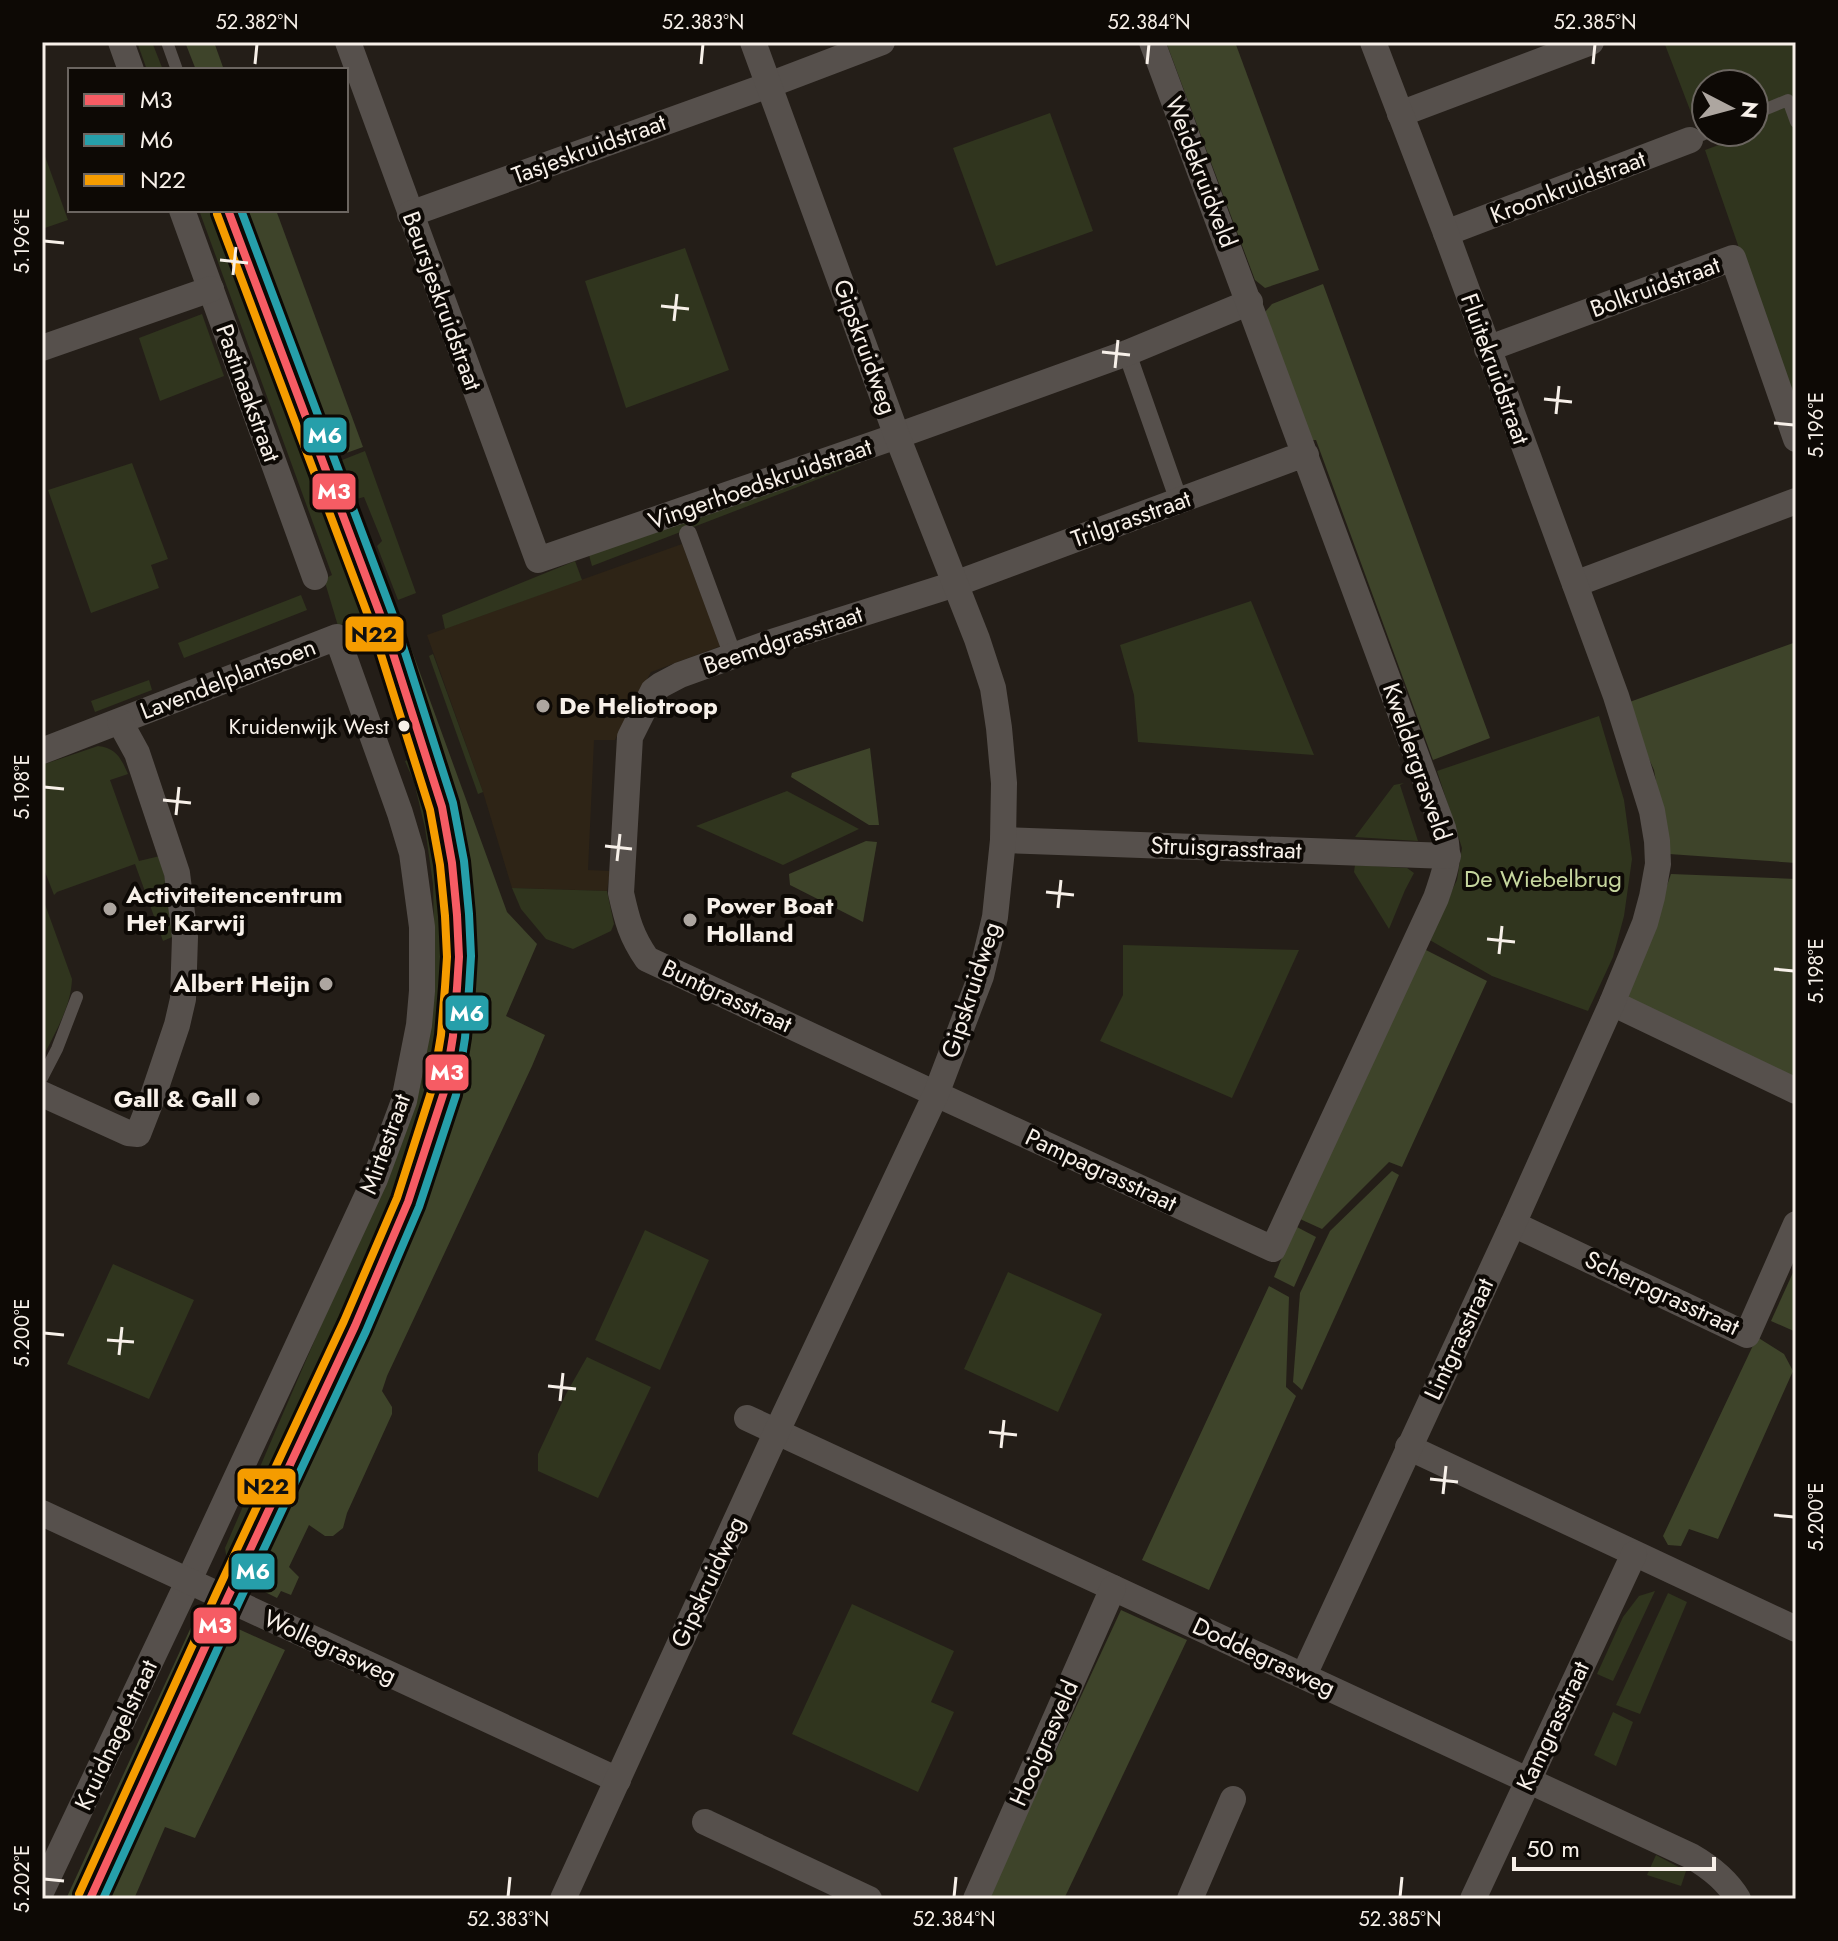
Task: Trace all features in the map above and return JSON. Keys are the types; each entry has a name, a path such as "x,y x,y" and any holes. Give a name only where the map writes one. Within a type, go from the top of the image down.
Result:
{"street":[{"path":"121,42 130,68"},
{"name":"Beursjeskruidstraat","path":"348,42 538,560"},
{"name":"Gipskruidweg","path":"563,1899 777,1431 936,1094 981,976 995,917 1003,840 1004,783 993,688 753,42"},
{"name":"Tasjeskruidstraat","path":"410,214 882,42"},
{"name":"Weidekruidveld","path":"1152,42 1250,302"},
{"name":"Fluitekruidstraat","path":"1373,42 1616,696 1652,811 1658,864 1652,897 1645,923 1612,1003"},
{"path":"1400,114 1591,42"},
{"name":"Kroonkruidstraat","path":"1446,233 1690,140"},
{"name":"Pastinaakstraat","path":"183,212 315,577"},
{"name":"Bolkruidstraat","path":"1487,349 1733,258 1796,439"},
{"path":"42,348 211,289"},
{"name":"Vingerhoedskruidstraat","path":"538,560 1127,353 1250,302"},
{"name":"Kweldergrasveld","path":"1250,302 1443,828 1448,849 1446,868 1436,898 1273,1249 1266,1246"},
{"path":"1127,353 1179,501"},
{"name":"Trilgrasstraat","path":"955,584 1306,455"},
{"path":"1575,584 1796,501"},
{"name":"Beemdgrasstraat","path":"688,534 731,649"},
{"name":"Beemdgrasstraat","path":"625,822 630,737 653,691 661,685 731,649 955,584"},
{"name":"Lavendelplantsoen","path":"42,751 337,637"},
{"name":"Mirtestraat","path":"189,1580 375,1179 404,1101 419,1025 422,927 412,853 337,637"},
{"name":"Lavendelplantsoen","path":"42,1094 128,1133 138,1134 177,1025 183,999 185,937 177,873 137,753 120,722"},
{"name":"Buntgrasstraat","path":"625,822 621,893 634,940 647,959 936,1094"},
{"name":"Struisgrasstraat","path":"1003,840 1448,856"},
{"path":"1612,1003 1796,1091"},
{"name":"Lintgrasstraat","path":"1304,1675 1612,1003"},
{"name":"Pampagrasstraat","path":"936,1094 1266,1246"},
{"name":"Scherpgrasstraat","path":"1513,1224 1747,1335 1796,1224"},
{"name":"Doddegrasweg","path":"747,1418 1691,1856 1713,1869 1738,1899"},
{"path":"1408,1447 1796,1629"},
{"name":"Wollegrasweg","path":"42,1513 618,1780"},
{"name":"Kamgrasstraat","path":"1473,1899 1634,1554"},
{"name":"Kruidnagelstraat","path":"42,1890 189,1580"},
{"name":"Hooigrasveld","path":"976,1899 1113,1588"},
{"path":"1190,1899 1233,1799"},
{"path":"705,1822 869,1899"}],"lane":[{"path":"167,42 176,68"},
{"path":"1770,107 1788,100 1796,122"},
{"path":"90,1899 355,1326 408,1202 444,1092 453,1036 459,957 452,863 444,821 383,622 229,212"},
{"path":"42,1078 77,997"}],"shaded area":[{"name":"De Heliotroop","path":"682,544 721,646 651,672 615,740 594,740 588,870 610,871 607,891 512,888 483,792 427,635"}],"green space":[{"path":"137,42 152,42 162,68 146,68"},
{"path":"185,42 214,42 223,68 195,68"},
{"path":"1166,42 1235,42 1319,270 1265,288 1255,280"},
{"path":"1664,42 1796,42 1796,404 1705,150 1770,148 1770,68 1690,68 1690,110"},
{"path":"1050,113 1093,231 996,266 953,148"},
{"path":"42,148 68,220 42,229"},
{"path":"200,212 215,212 363,616 338,626 324,579 332,575"},
{"path":"248,212 277,212 363,447 338,456"},
{"path":"685,248 729,370 626,408 585,281"},
{"path":"1323,284 1490,738 1433,760 1316,440 1311,440 1265,312 1272,304"},
{"path":"202,314 224,376 160,401 139,338"},
{"path":"365,451 416,593 398,600 377,546 382,541 364,497 353,500 337,462"},
{"path":"859,456 860,463 592,566 589,555"},
{"path":"132,463 168,559 151,565 159,588 91,613 48,490"},
{"path":"575,561 582,580 445,629 442,615"},
{"path":"301,595 307,610 184,658 178,643"},
{"path":"1251,601 1314,755 1138,742 1134,695 1120,645"},
{"path":"408,640 507,912 537,944 506,1016 545,1035 387,1376 382,1391 392,1407 392,1414 343,1528 333,1536 325,1536 309,1525 289,1567 299,1577 291,1595 281,1591 277,1598 249,1584 380,1308 430,1194 458,1096 472,980 470,886 460,827 437,741 403,641"},
{"path":"1796,642 1796,863 1669,854 1654,770 1624,704"},
{"path":"433,654 483,792 478,794 429,656"},
{"path":"149,680 152,690 95,712 91,701"},
{"name":"De Wiebelbrug","path":"1599,716 1624,800 1632,859 1624,916 1613,957 1588,1011 1492,976 1428,939 1457,880 1462,848 1437,771"},
{"path":"98,746 117,755 128,774 110,780 139,861 160,856 177,935 163,941 135,864 54,895 42,864 42,832 45,831 42,823 42,765"},
{"path":"870,748 879,825 869,825 791,777 792,773"},
{"path":"413,758 429,829 440,901 443,974 431,1075 416,1130 386,1210 229,1574 225,1548 341,1279 435,972 433,884 425,828 414,782 405,761"},
{"path":"1404,783 1400,785 1418,841 1355,837 1394,785"},
{"path":"787,791 859,829 783,865 696,826"},
{"path":"866,841 877,842 863,922 790,885 789,874"},
{"path":"1355,865 1407,868 1414,873 1389,929 1354,872"},
{"path":"1671,874 1796,879 1796,1080 1628,997"},
{"path":"512,888 607,891 614,924 611,931 573,949 546,939 521,909"},
{"path":"42,896 72,979 65,1010 42,1059"},
{"path":"1123,945 1299,950 1232,1098 1100,1041 1123,995"},
{"path":"1422,948 1487,981 1402,1167 1389,1162 1322,1229 1300,1219"},
{"path":"1392,1171 1399,1175 1302,1390 1293,1382 1300,1293 1330,1231"},
{"path":"1295,1226 1316,1237 1294,1287 1274,1277"},
{"path":"645,1230 709,1260 660,1370 595,1340"},
{"path":"113,1264 194,1300 149,1399 67,1364"},
{"path":"1796,1266 1796,1332 1771,1321"},
{"path":"1008,1272 1102,1314 1058,1412 964,1369"},
{"path":"1269,1286 1289,1297 1286,1387 1296,1396 1209,1590 1142,1560"},
{"path":"1757,1337 1784,1354 1793,1371 1718,1539 1689,1529 1681,1546 1668,1545 1663,1536"},
{"path":"587,1357 651,1387 598,1498 538,1471 538,1454"},
{"path":"1655,1591 1613,1681 1597,1674 1623,1617 1639,1596"},
{"path":"1668,1593 1687,1602 1640,1714 1616,1705"},
{"path":"852,1604 954,1651 931,1702 954,1712 918,1792 792,1734"},
{"path":"1121,1610 1187,1640 1064,1899 987,1899"},
{"path":"210,1611 78,1899 66,1899 192,1625"},
{"path":"234,1627 285,1650 195,1838 165,1827 134,1899 110,1899"},
{"path":"1613,1712 1633,1722 1616,1766 1594,1755"},
{"path":"1656,1855 1686,1871 1681,1886 1647,1875"}],"transit line":[{"name":"M3","path":"90,1899 355,1326 408,1202 444,1092 457,988 457,915 442,807 383,622 229,212"},
{"name":"M6","path":"103,1899 366,1331 419,1207 456,1095 465,1038 471,956 469,914 464,861 453,803 394,618 242,212"},
{"name":"N22","path":"79,1894 344,1321 397,1198 432,1089 445,987 445,916 430,810 372,626 217,214"}],"place":[{"name":"De Heliotroop","path":"543,706"},
{"name":"Kruidenwijk West","path":"404,726"},
{"name":"Activiteitencentrum Het Karwij","path":"110,909"},
{"name":"Power Boat Holland","path":"690,920"},
{"name":"Albert Heijn","path":"326,984"},
{"name":"Gall & Gall","path":"253,1099"}]}
